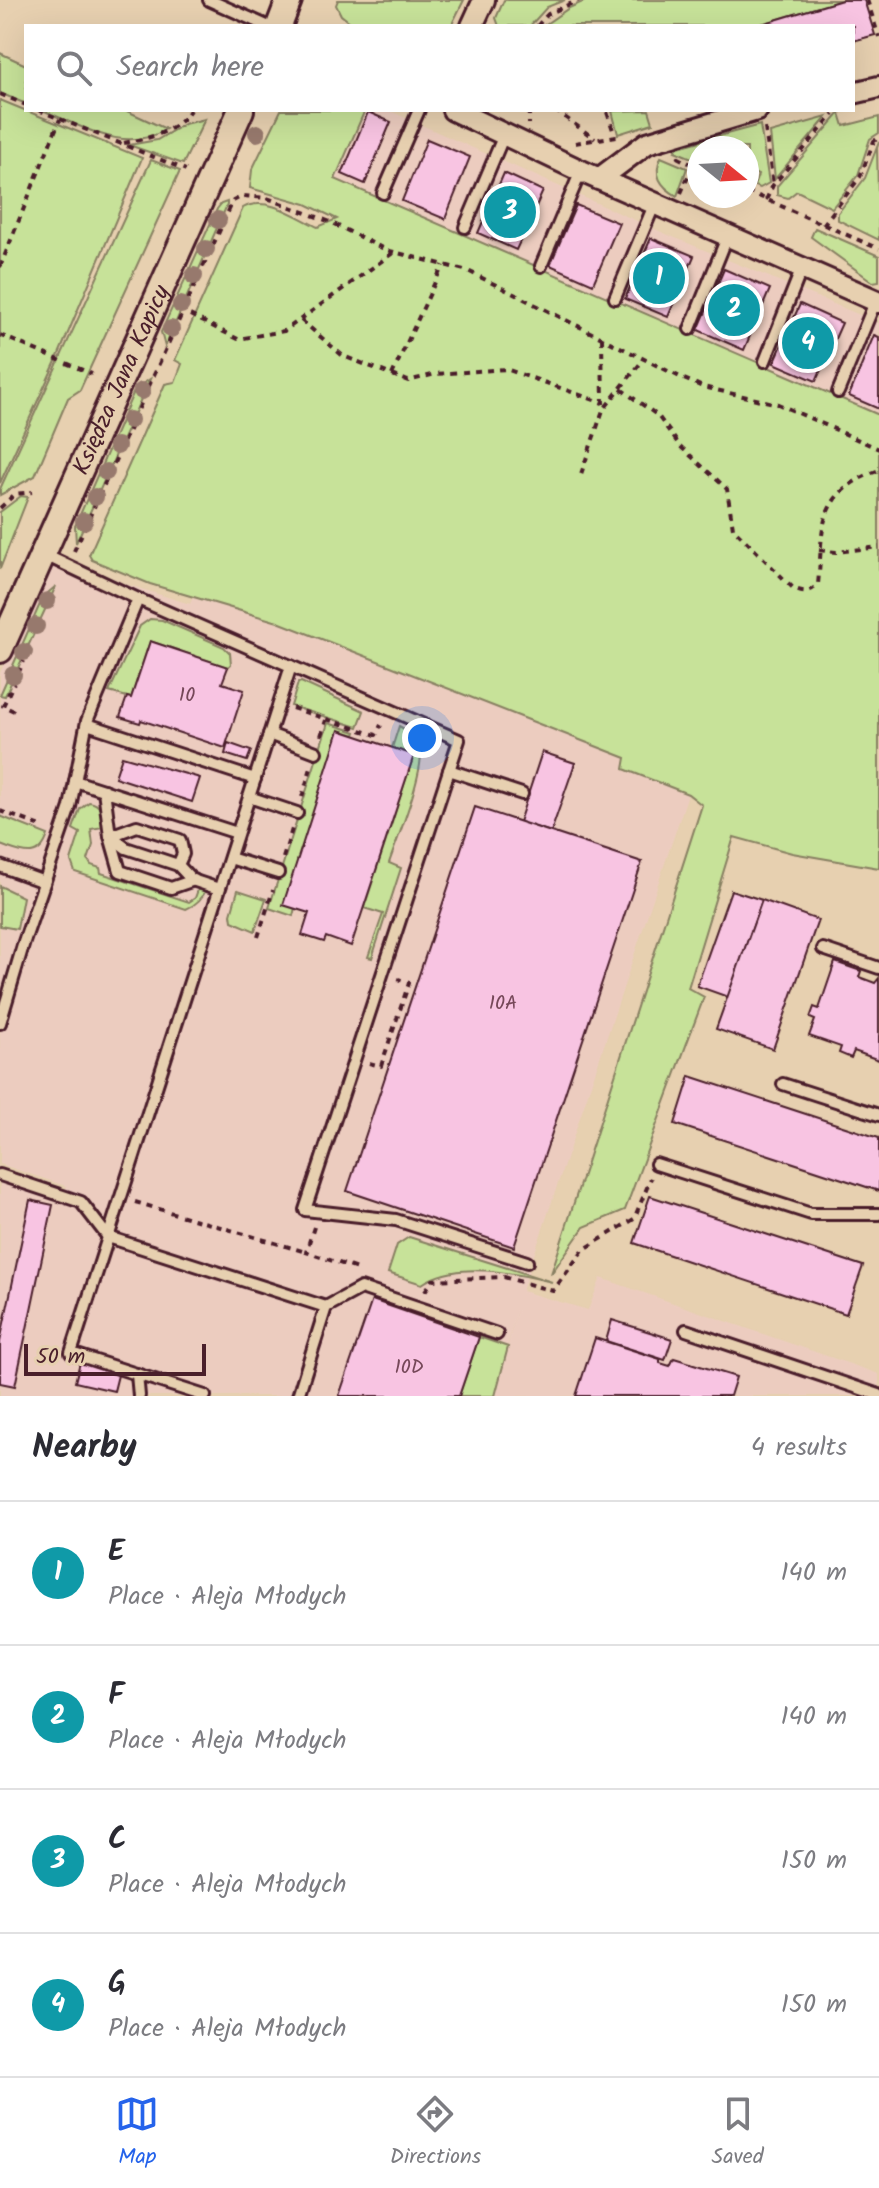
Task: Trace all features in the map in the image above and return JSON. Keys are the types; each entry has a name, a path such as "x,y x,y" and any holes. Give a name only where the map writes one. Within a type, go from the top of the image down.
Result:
{"street":[{"path":"280,24 289,0"},
{"path":"473,24 484,0"},
{"path":"855,93 879,87"},
{"name":"Księdza Jana Kapicy","path":"1,647 240,112"},
{"path":"457,112 590,175 877,301"},
{"path":"590,175 647,143 761,118"}],"lane":[{"path":"209,0 263,24"},
{"path":"383,193 418,112"},
{"path":"465,227 504,135"},
{"path":"541,266 590,175"},
{"path":"615,298 655,203"},
{"path":"690,329 728,235"},
{"path":"765,361 802,268"},
{"path":"838,392 877,301"},
{"path":"43,554 459,740 305,1210 396,1220 527,1262"},
{"path":"0,1023 61,833 87,724 138,599"},
{"path":"205,1396 71,1353 291,666"},
{"path":"87,724 255,779"},
{"path":"269,734 316,752"},
{"path":"449,770 522,794"},
{"path":"75,781 237,833"},
{"path":"104,790 110,836 120,871 171,888 194,880"},
{"path":"249,797 297,813"},
{"path":"110,836 137,826 180,840 183,854 178,865"},
{"path":"110,836 126,848 178,865 194,880 219,889"},
{"path":"230,858 278,873"},
{"path":"0,866 44,882"},
{"path":"823,949 879,968"},
{"path":"783,1084 879,1115"},
{"path":"656,1164 811,1214 879,1214"},
{"path":"0,1175 81,1202 108,1237 326,1307"},
{"path":"298,1396 326,1307 361,1288 497,1334"},
{"path":"686,1330 879,1395"},
{"path":"137,1374 139,1396"}],"path":[{"path":"539,24 548,14 579,0"},
{"path":"867,0 879,37"},
{"path":"0,94 24,104"},
{"path":"43,112 186,170"},
{"path":"122,144 154,137 182,122 189,112"},
{"path":"529,112 530,126"},
{"path":"558,112 597,140"},
{"path":"607,112 615,136"},
{"path":"766,200 773,185 834,114"},
{"path":"761,118 773,185"},
{"path":"0,267 60,119"},
{"path":"823,225 860,177 874,141 879,138"},
{"path":"667,153 687,162"},
{"path":"680,197 687,180"},
{"path":"67,565 233,201 243,196 267,198 328,221 393,253 468,271 703,387 778,404 879,449"},
{"path":"759,197 879,249"},
{"path":"190,315 238,339 284,331 393,253"},
{"path":"392,375 443,265"},
{"path":"301,320 343,356 408,381 436,374 506,369 603,403"},
{"path":"0,335 92,374"},
{"path":"581,474 603,410 602,338"},
{"path":"603,410 644,359"},
{"path":"621,389 658,416 680,446 727,489 733,528 793,588 802,592 812,591 818,584 822,526 832,503 850,486 879,470"},
{"path":"0,508 15,494 32,492"},
{"path":"819,550 836,552 879,547"},
{"path":"14,711 3,706 29,650"},
{"path":"279,704 376,735 388,708"},
{"path":"0,811 61,833"},
{"path":"426,1291 433,1280 504,1277 553,1291 583,1250 634,1219 656,1164"},
{"path":"119,1198 365,1272"},
{"path":"306,1252 314,1225"}],"shaded area":[{"path":"364,112 392,112 666,234 879,323 879,415 334,178"},
{"path":"271,422 675,559 624,768 688,794 522,1291 588,1310 601,1278 879,1374 879,1396 495,1396 517,1309 494,1396 0,1396 0,1178 64,1198 66,1186 0,1164 0,673 51,561 190,604"}],"green space":[{"path":"338,0 464,0 452,24 352,24 341,15 336,5"},
{"path":"504,0 565,0 547,7 532,24 498,24 496,18"},
{"path":"587,0 842,0 762,24 546,24"},
{"path":"0,53 24,64 24,103 0,93"},
{"path":"0,100 142,158 57,359 0,483"},
{"path":"47,112 129,112 166,129 135,139 120,139 88,130"},
{"path":"280,112 364,112 335,179 879,415 879,868 792,853 734,837 688,988 704,997 625,1210 584,1227 551,1274 702,805 688,794 624,769 626,758 278,622 150,584 92,560 89,555 165,384 175,382 182,364 175,360 243,208 261,204 271,206 318,227 337,219 306,204 250,188 252,170"},
{"path":"612,112 650,112 653,123 618,134"},
{"path":"840,113 844,126 879,117 879,133 870,139 858,175 832,208 797,191 788,198 777,195 777,186"},
{"path":"827,117 775,179 770,133"},
{"path":"205,119 183,164 129,145 157,140 184,124"},
{"path":"760,125 769,183 759,188 759,136 719,136"},
{"path":"879,142 879,240 838,220 838,213 865,178"},
{"path":"687,145 687,156 675,151"},
{"path":"661,157 687,168 677,196 660,180 658,169"},
{"path":"151,160 180,171 80,390 68,398 35,476 0,495 0,489"},
{"path":"227,202 165,347 161,332 217,209"},
{"path":"815,228 879,256 879,281 873,282 811,237"},
{"path":"150,379 76,543 75,526 135,389"},
{"path":"21,496 28,497 0,569 0,512"},
{"path":"56,586 5,696 0,695 43,597"},
{"path":"150,619 162,620 224,647 230,653 231,664 228,667 150,641 131,698 109,692 140,626"},
{"path":"301,682 364,711 358,727 291,706"},
{"path":"328,723 356,732 355,735 339,730 293,916 269,908"},
{"path":"399,726 417,741 421,758 410,804 389,863 401,868 372,958 368,957 383,914 364,908 414,755 392,748"},
{"path":"89,802 99,808 103,827 91,829 93,845 88,860 91,865 100,868 101,873 189,902 195,898 199,887 207,888 201,898 186,909 75,872 71,861 80,833 73,829 80,809"},
{"path":"0,816 48,835 44,844 28,853 0,845"},
{"path":"0,886 23,897 17,929 0,926"},
{"path":"238,890 266,899 255,931 232,921"},
{"path":"409,1237 552,1282 503,1272 468,1270 452,1272 422,1284 388,1273 397,1245"},
{"path":"479,1337 508,1347 495,1396 459,1396"}],"building":[{"path":"842,0 864,0 875,35 855,40 855,24 762,24"},
{"path":"368,112 391,122 365,184 342,174"},
{"path":"427,139 470,157 445,219 402,201"},
{"path":"504,173 543,191 516,250 478,233"},
{"path":"576,205 619,223 593,284 550,265"},
{"path":"651,238 694,256 668,317 625,299"},
{"path":"724,269 770,289 744,350 698,330"},
{"path":"800,304 842,323 816,381 774,363"},
{"path":"874,335 879,337 879,409 849,396"},
{"path":"150,641 228,667 222,683 244,690 225,748 141,720 140,723 120,717 127,697 131,698"},
{"path":"339,730 414,755 351,946 326,937 324,942 302,935 309,913 283,905"},
{"path":"228,743 251,751 247,761 225,754"},
{"path":"542,752 575,763 551,832 519,822"},
{"path":"122,756 200,778 192,802 115,777"},
{"path":"475,807 642,862 514,1247 347,1191"},
{"path":"731,890 762,900 728,997 697,986"},
{"path":"762,900 818,920 773,1049 716,1029"},
{"path":"835,962 861,971 859,977 875,983 879,978 879,1060 854,1051 851,1058 839,1053 841,1047 809,1036 815,1020 810,1018 814,1007 819,1009"},
{"path":"690,1076 879,1138 879,1191 675,1124"},
{"path":"650,1196 863,1266 846,1314 634,1243"},
{"path":"30,1200 53,1205 15,1386 0,1383 0,1342"},
{"path":"372,1300 479,1337 459,1396 339,1396"},
{"path":"612,1320 672,1339 665,1360 606,1341"},
{"path":"595,1338 660,1359 660,1363 670,1366 674,1358 736,1377 730,1396 576,1396"},
{"path":"80,1362 119,1371 114,1391 75,1382"}],"place":[{"name":"C","path":"510,212"},
{"name":"E","path":"659,278"},
{"name":"F","path":"734,310"},
{"name":"G","path":"808,343"}]}
